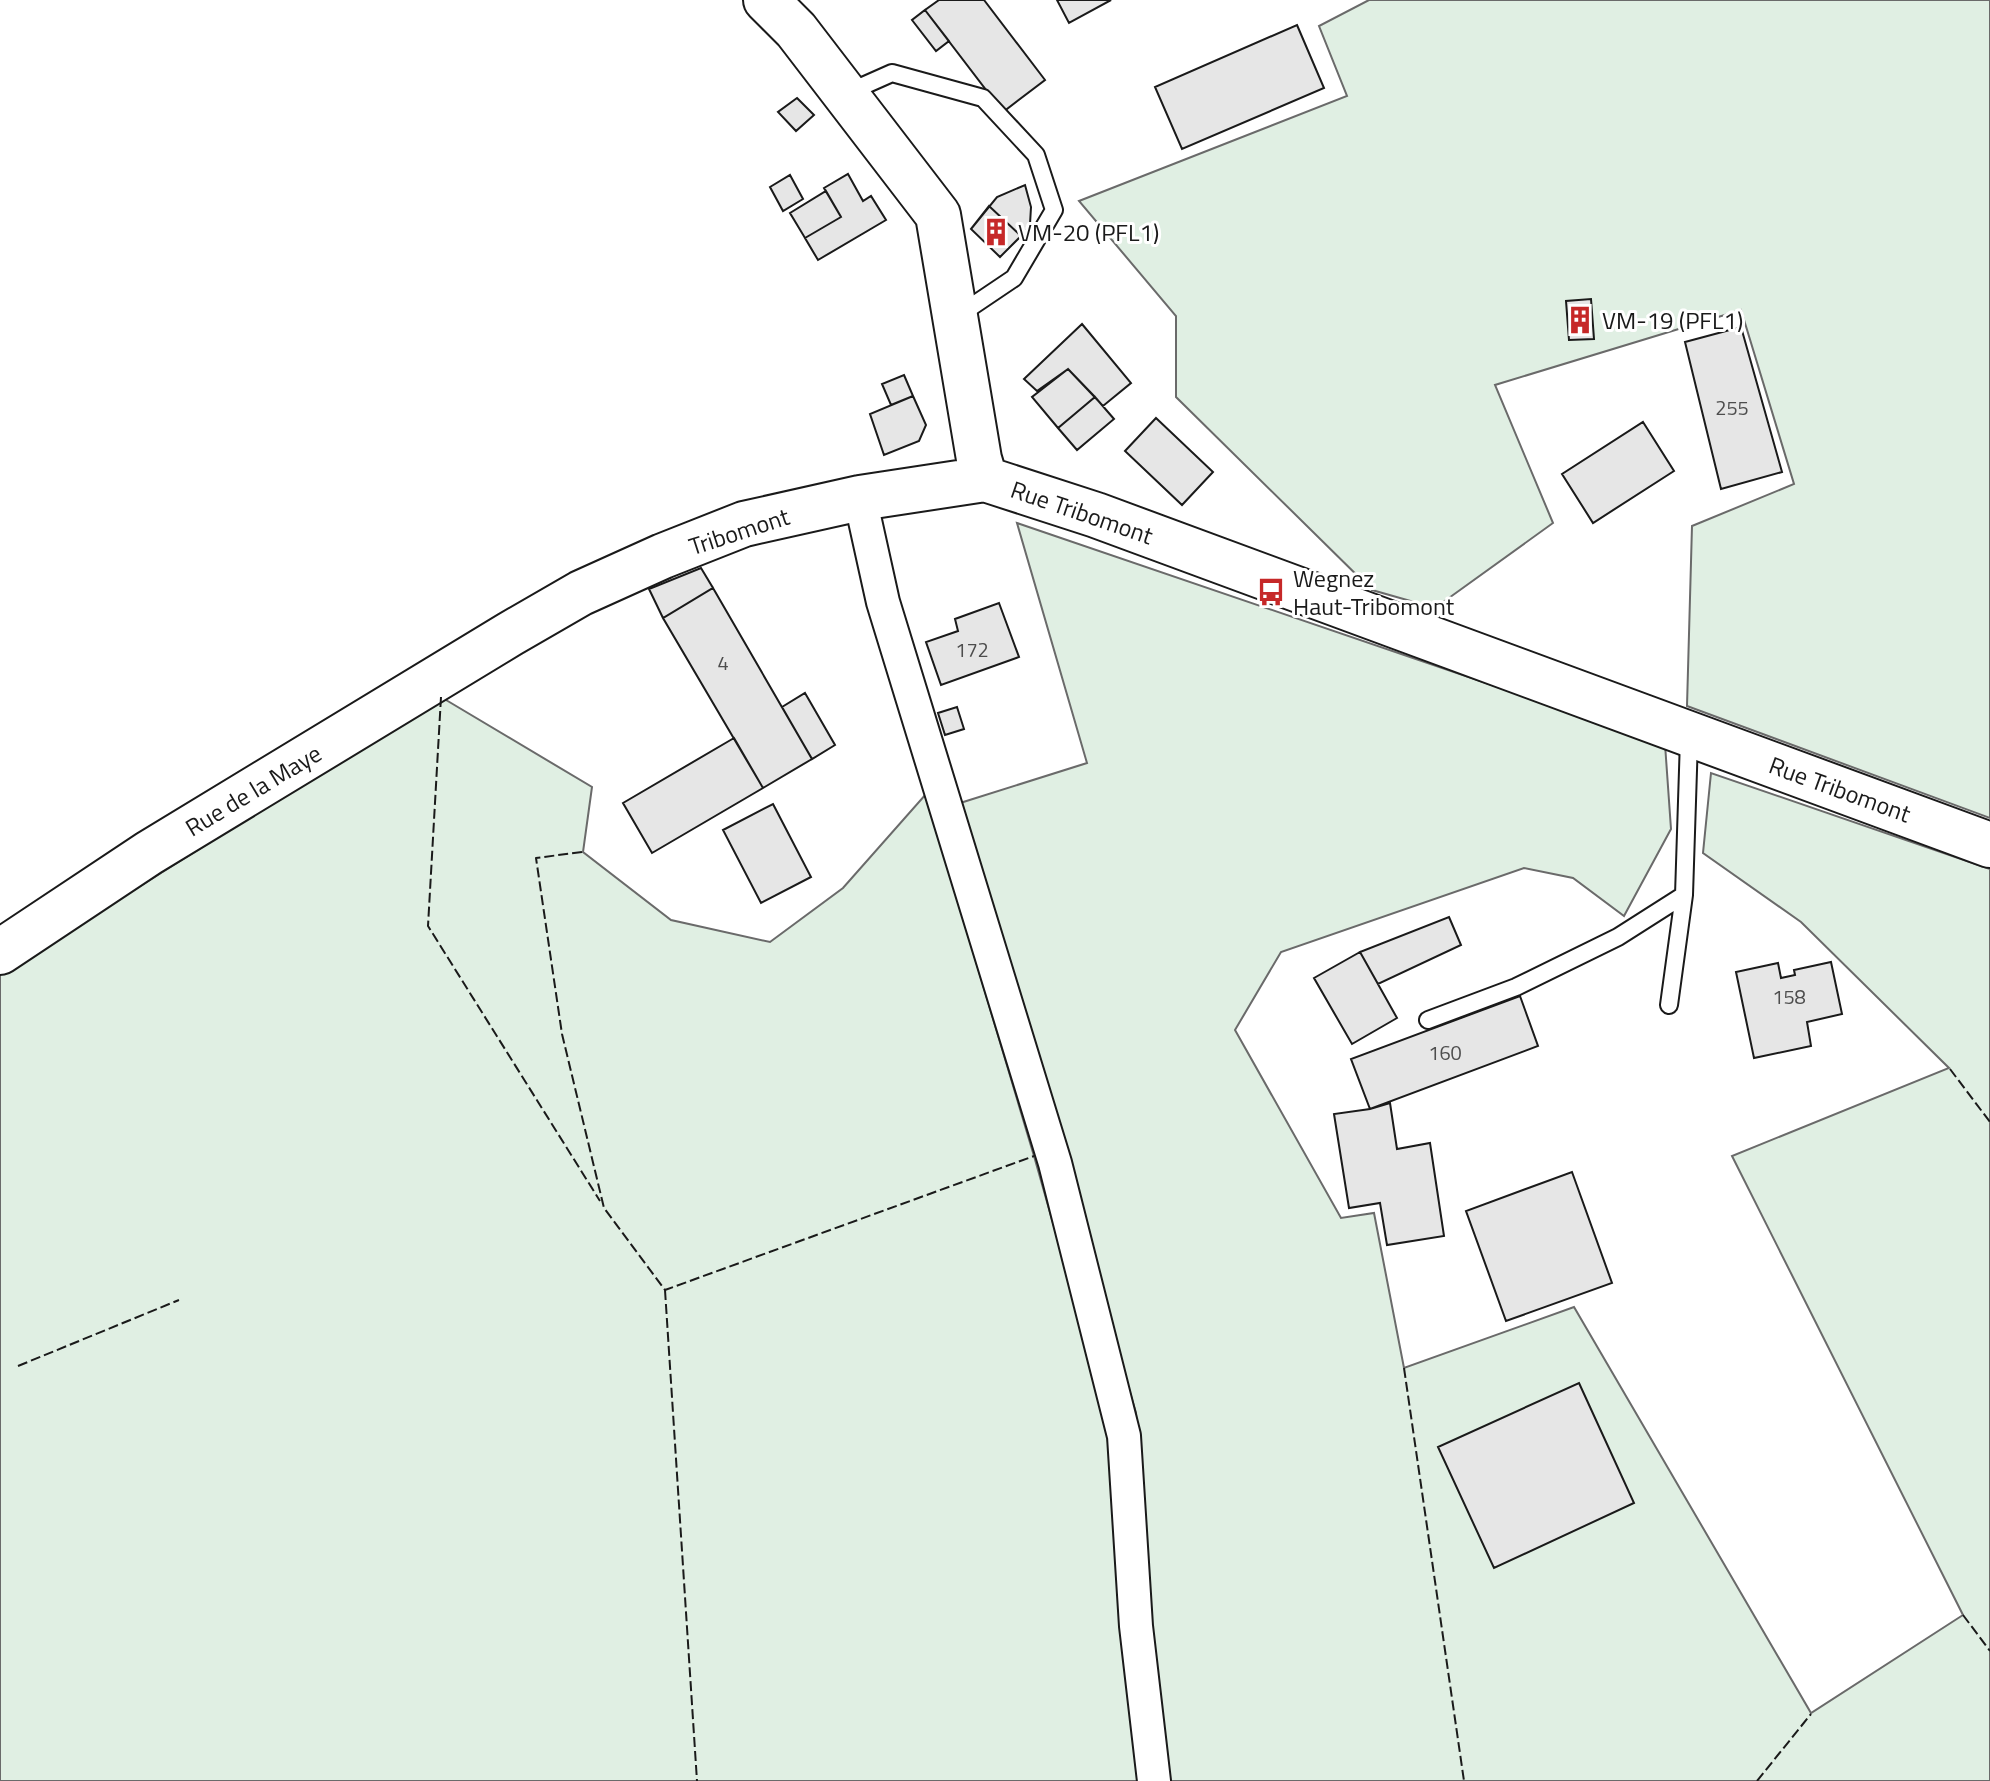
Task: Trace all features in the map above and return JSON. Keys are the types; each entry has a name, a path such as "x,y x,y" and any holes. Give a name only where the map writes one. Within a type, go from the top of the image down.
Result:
{"street":[{"name":"Rue Tribomont","path":"766,0 796,30 938,215 979,459 985,479 1096,515 1990,845"},
{"name":"Tribomont","path":"510,634 581,593 744,524 860,498 985,479"},
{"path":"860,498 883,602 1055,1163 1124,1436 1136,1626 1154,1781"},
{"name":"Rue de la Maye","path":"0,952 149,853 510,634"}],"lane":[{"path":"845,94 892,73 983,98 1036,155 1054,210 1014,278 956,317"},
{"path":"1669,1005 1684,895 1690,734"},
{"path":"1428,1020 1516,987 1618,937 1684,895"}],"green space":[{"path":"1369,0 1990,0 1990,818 1687,706 1692,526 1794,484 1741,310 1495,385 1553,523 1435,608 1372,590 1176,397 1176,316 1079,201 1347,96 1319,26"},
{"path":"1017,523 1665,744 1671,829 1624,916 1573,878 1524,868 1281,952 1235,1030 1341,1218 1374,1213 1404,1368 1574,1307 1811,1713 1963,1615 1732,1156 1949,1068 1801,922 1703,853 1711,773 1990,869 1990,1781 1169,1781 1153,1657 1136,1413 957,804 1087,763"},
{"path":"441,697 592,787 583,852 671,920 770,942 843,888 926,794 1104,1403 1142,1781 0,1781 0,974"}],"building":[{"path":"939,0 984,0 1045,80 1003,112 925,10"},
{"path":"1057,0 1111,0 1069,23"},
{"path":"925,10 949,41 936,51 912,20"},
{"path":"1297,25 1324,88 1182,149 1155,87"},
{"path":"797,98 814,115 796,131 778,112"},
{"path":"848,174 863,201 871,196 886,220 818,260 805,238 841,217 824,188"},
{"path":"790,175 803,199 783,211 770,187"},
{"path":"1025,185 1031,207 1030,224 1000,257 971,229 997,197"},
{"path":"826,191 841,217 805,238 790,213"},
{"name":"VM-20 (PFL1)","path":"989,206 1021,236 1000,257 971,229"},
{"name":"VM-19 (PFL1)","path":"1591,299 1594,339 1569,340 1566,301"},
{"path":"1082,324 1131,383 1103,406 1068,369 1037,391 1024,379"},
{"path":"1741,327 1782,472 1721,489 1685,342"},
{"path":"1068,369 1095,397 1058,428 1032,397"},
{"path":"904,375 913,396 891,405 882,384"},
{"path":"913,396 926,425 919,441 884,455 870,414"},
{"path":"1095,397 1114,419 1077,450 1058,428"},
{"path":"1156,418 1213,472 1182,505 1125,451"},
{"path":"1643,422 1674,471 1593,523 1562,474"},
{"path":"701,568 713,588 663,618 649,589"},
{"path":"713,588 812,759 763,788 663,618"},
{"path":"999,603 1019,657 941,685 926,642 958,631 955,619"},
{"path":"805,693 835,745 812,759 782,707"},
{"path":"957,707 964,729 945,735 938,713"},
{"path":"734,738 763,788 652,853 623,803"},
{"path":"773,804 811,877 761,903 723,830"},
{"path":"1449,917 1461,945 1378,984 1360,952"},
{"path":"1360,952 1397,1018 1352,1044 1314,978"},
{"path":"1831,962 1842,1014 1807,1022 1811,1046 1754,1058 1736,972 1778,963 1781,978 1795,975 1794,970"},
{"path":"1520,996 1538,1046 1370,1109 1351,1059"},
{"path":"1390,1103 1397,1149 1430,1143 1444,1236 1387,1245 1380,1203 1349,1208 1334,1114"},
{"path":"1572,1172 1612,1283 1506,1321 1466,1211"},
{"path":"1579,1383 1634,1503 1494,1568 1438,1447"}],"fence":[{"path":"441,697 428,926 600,1201"},
{"path":"582,852 536,858 562,1034 604,1208 665,1290 1034,1156"},
{"path":"1950,1069 1990,1122"},
{"path":"665,1290 697,1781"},
{"path":"18,1366 179,1300"},
{"path":"1404,1368 1464,1781"},
{"path":"1963,1615 1990,1651"},
{"path":"1757,1781 1811,1714"}],"place":[{"name":"VM-20 (PFL1)","path":"996,232"},
{"name":"VM-19 (PFL1)","path":"1580,320"},
{"name":"Wegnez Haut-Tribomont","path":"1271,592"}]}
